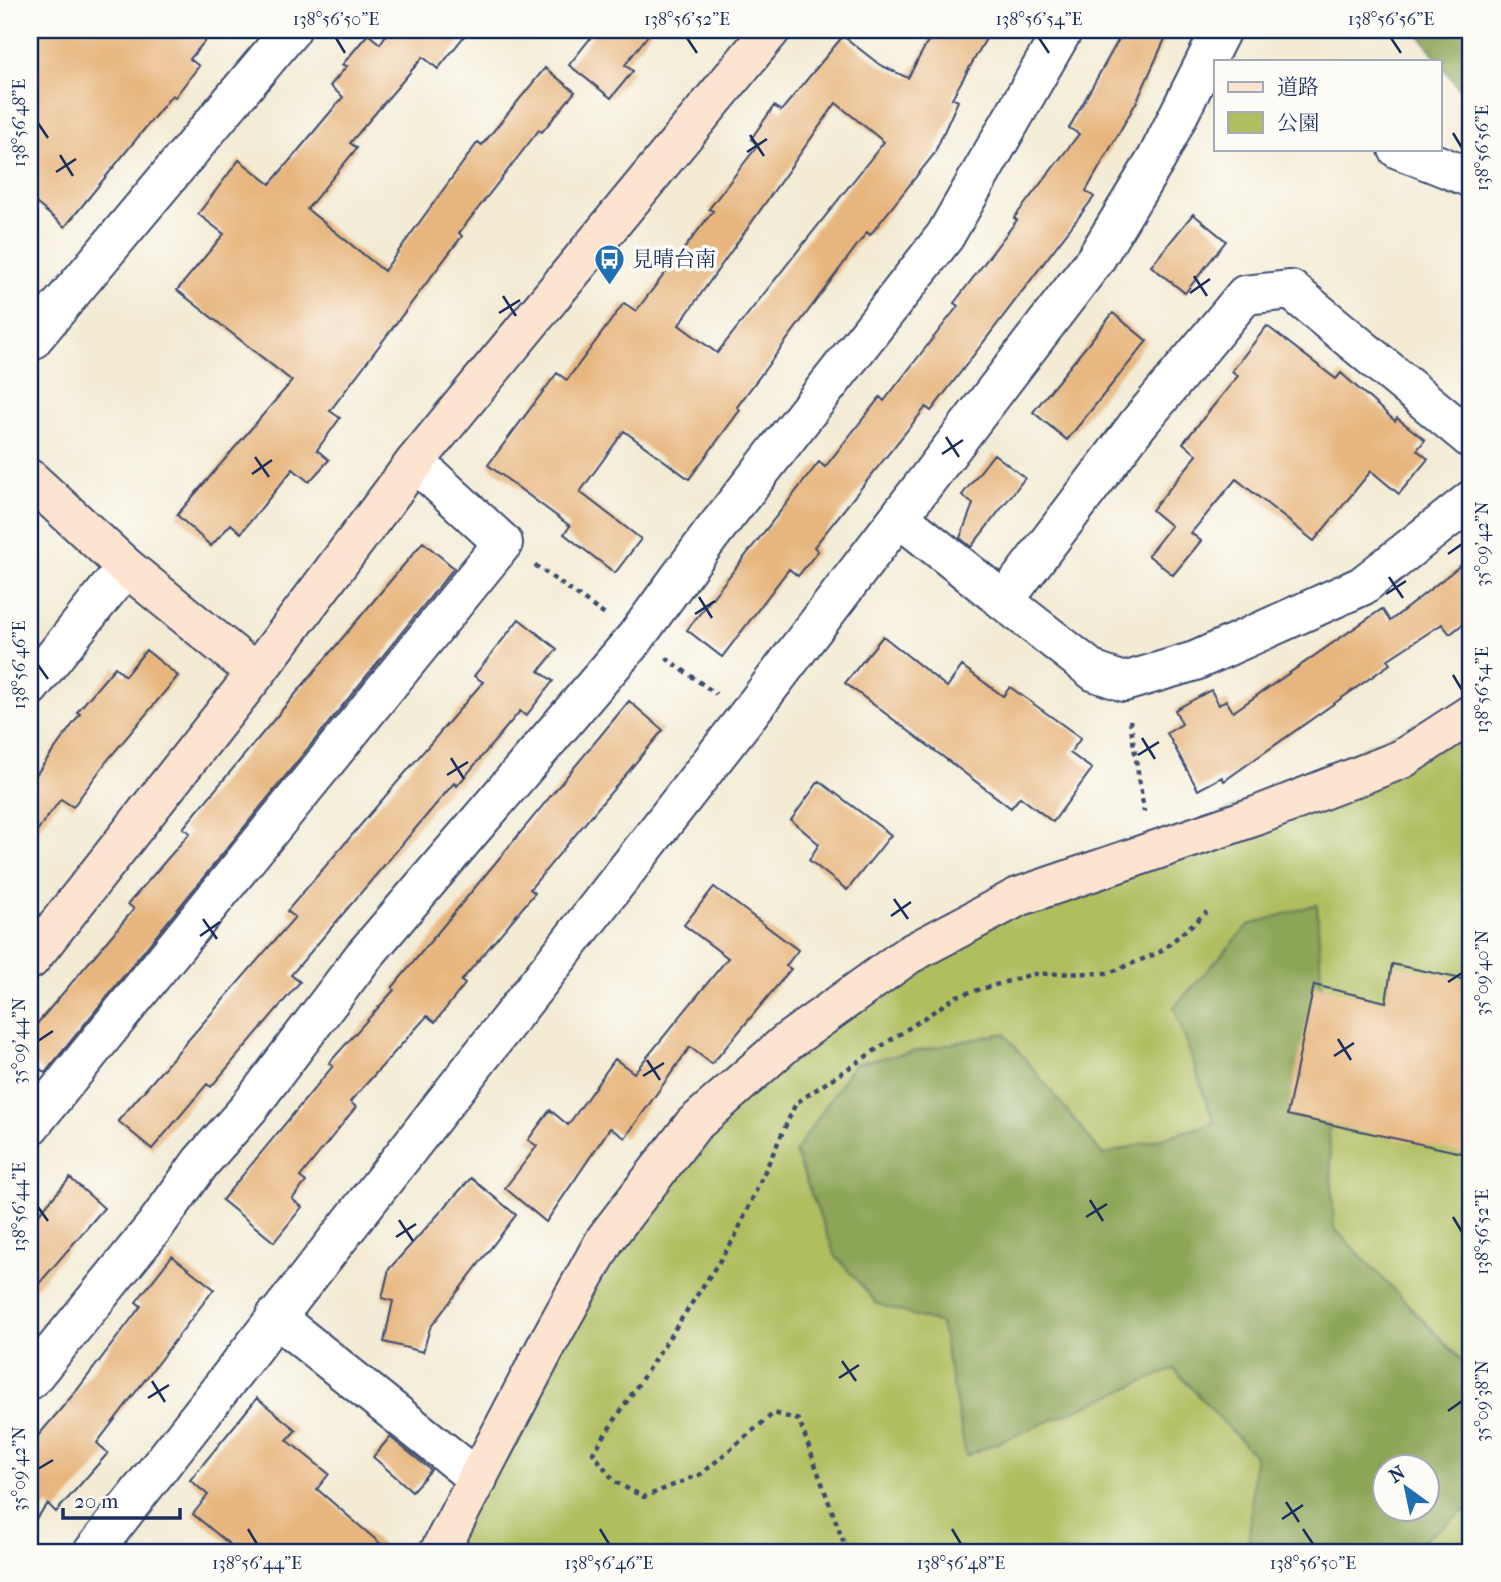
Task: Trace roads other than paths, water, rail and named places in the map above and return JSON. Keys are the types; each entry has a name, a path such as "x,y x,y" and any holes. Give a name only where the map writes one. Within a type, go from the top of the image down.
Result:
{"street":[{"path":"30,342 291,30"},
{"path":"30,960 256,673 415,462 771,30"},
{"path":"30,1380 155,1226 201,1162 248,1109 363,957 636,637 710,536 945,236 1063,30"},
{"path":"93,1552 900,518 1095,260 1157,158 1221,30"},
{"path":"1401,150 1471,178"},
{"path":"1004,601 1138,424 1245,295 1291,290 1471,439"},
{"path":"30,1126 503,543 415,462"},
{"path":"30,479 126,567 256,673"},
{"path":"900,518 1095,673 1124,682 1195,661 1362,586 1471,500"},
{"path":"30,687 126,567"},
{"path":"439,1552 606,1238 693,1125 787,1042 908,955 1018,897 1256,816 1402,760 1471,714"},
{"path":"275,1317 478,1479"}],"place":[{"name":"見晴台南","path":"609,286"}]}
